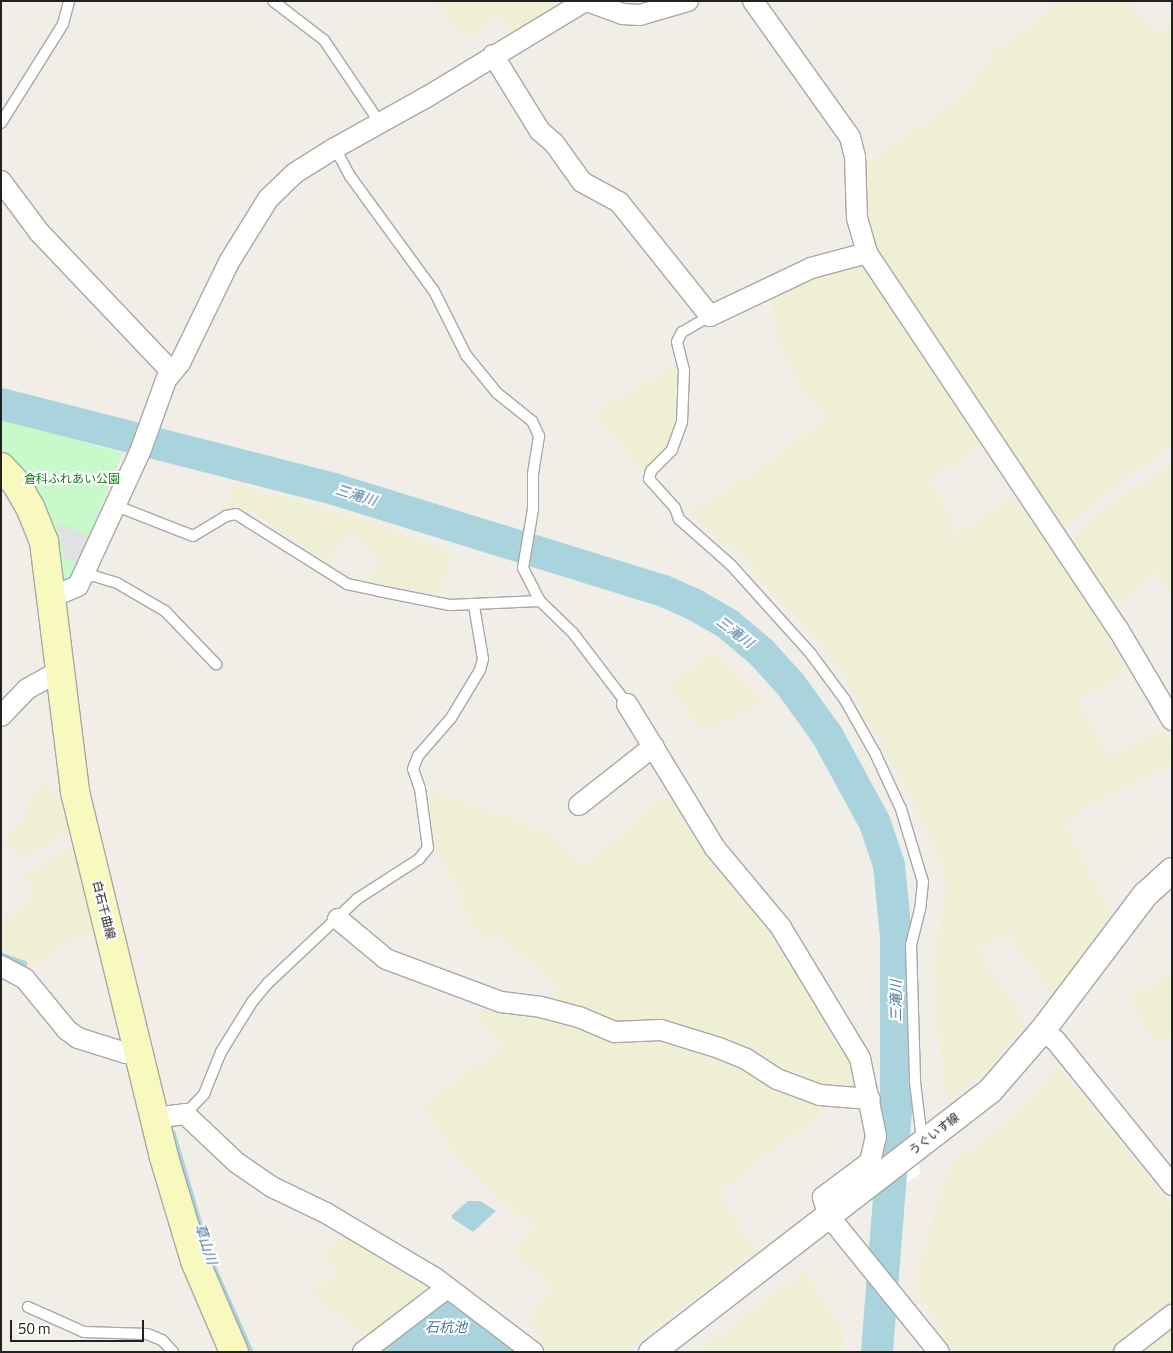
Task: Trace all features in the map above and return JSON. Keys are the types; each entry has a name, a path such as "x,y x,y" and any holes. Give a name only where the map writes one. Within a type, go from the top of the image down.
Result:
{"main road":[{"name":"白石千曲線","path":"1,467 16,483 38,524 52,597 59,671 75,792 153,1118 195,1261 234,1352"}],"street":[{"path":"52,597 68,593 78,586 144,441 171,371 180,363 229,262 268,199 295,173 586,1 622,14 640,16 688,1"},
{"path":"754,1 850,137 854,157 857,218 867,253 1118,629 1172,720"},
{"path":"493,55 540,131 554,143 582,182 619,202 710,316 811,268 867,253"},
{"path":"1,181 39,232 171,371"},
{"path":"1,716 27,688 59,671"},
{"path":"626,704 654,746 715,848 780,926 860,1058 870,1099 876,1136 870,1162 823,1197 828,1215 891,1296 939,1352"},
{"path":"579,805 654,746"},
{"name":"うぐいす線","path":"651,1352 967,1110 1010,1070 1145,894 1172,870"},
{"path":"338,919 386,959 501,1002 551,1009 615,1032 661,1030 719,1048 746,1059 777,1079 820,1095 870,1099"},
{"path":"1,966 25,979 67,1030 78,1038 126,1052 138,1052"},
{"path":"1042,1030 1056,1041 1172,1185"},
{"path":"153,1118 185,1114 238,1163 272,1187 385,1246 447,1288 533,1352"},
{"path":"363,1352 447,1288"},
{"path":"1124,1352 1172,1315"}],"lane":[{"path":"1,123 63,24 69,1"},
{"path":"273,1 324,40 380,123"},
{"path":"335,148 350,176 434,291 466,355 497,393 532,421 539,436 529,541 522,568 540,602 572,633 626,704"},
{"path":"710,316 682,332 677,342 684,370 682,422 675,444 651,471 649,479 675,508 678,519 731,565 812,654 845,700 867,738 901,809 922,882 920,909 911,944 915,1082 922,1144"},
{"path":"114,506 193,536 226,516 236,514 347,584 450,605 474,606 540,602"},
{"path":"82,577 94,576 117,583 165,611 216,664"},
{"path":"185,1114 204,1094 214,1066 252,1002 324,929 338,919 357,899 419,859 428,848 420,789 413,769 418,756 451,718 480,670 483,659 474,606"},
{"path":"28,1307 84,1332 147,1334 162,1340 174,1352"}],"green space":[{"path":"436,1 555,1 557,7 512,34 499,16 465,39"},
{"path":"1061,1 1125,1 1157,36 1172,23 1172,446 1093,502 1062,530 877,249 871,237 865,161 877,157 947,107 968,89 997,48 1028,29"},
{"path":"859,262 980,446 929,481 953,518 948,522 957,535 1013,495 1095,615 1128,671 1079,700 1109,757 1164,730 1172,747 1172,763 1089,805 1065,824 1111,915 1052,996 1008,934 976,947 1026,1023 993,1064 948,1102 940,1052 934,964 946,888 943,865 929,834 854,692 824,649 741,556 690,513 771,462 827,416 801,387 778,341 769,293 814,273"},
{"path":"678,364 673,438 642,474 623,446 594,417 604,407"},
{"name":"倉科ふれあい公園","path":"1,419 123,453 72,578 63,585 16,463 1,453"},
{"path":"1172,462 1172,596 1157,571 1117,605 1072,542 1073,538 1112,503"},
{"path":"231,483 360,518 453,552 437,594 365,581 379,562 361,545 364,540 352,530 326,562 250,511 239,508 225,511"},
{"path":"714,651 766,701 704,732 667,685"},
{"path":"46,780 65,806 70,830 24,860 7,842 9,836 27,812 27,804"},
{"path":"424,789 547,832 583,868 646,811 672,795 700,842 765,923 790,959 848,1052 860,1085 855,1090 823,1087 548,1001 558,988 504,939 498,935 481,941 457,896 462,892 434,848"},
{"path":"68,847 73,848 93,931 75,939 31,967 23,959 1,950 1,922 37,898 24,875"},
{"path":"1172,972 1172,1035 1159,1044 1145,1028 1130,998"},
{"path":"485,1003 657,1037 740,1065 796,1095 832,1106 718,1192 756,1253 624,1352 547,1352 534,1342 541,1334 526,1322 554,1290 513,1252 534,1227 489,1189 448,1145 423,1104 502,1048 479,1017"},
{"path":"1059,1066 1172,1206 1172,1303 1111,1352 954,1352 914,1286 943,1181 954,1162 1023,1108"},
{"path":"349,1231 432,1282 432,1290 368,1341 312,1292 338,1272 322,1252"},
{"path":"805,1271 844,1333 843,1352 698,1352"},
{"path":"1172,1326 1172,1352 1139,1352"}],"shaded area":[{"path":"65,525 89,536 78,563 64,558 58,526"}],"water":[{"path":"468,1201 480,1201 496,1211 473,1232 452,1218 452,1215"},
{"name":"石杭池","path":"446,1300 455,1303 523,1352 369,1352"}],"pier":[{"path":"916,1138 920,1174 875,1205 872,1169"}],"waterway":[{"name":"三滝川","path":"1,404 334,489 664,591 695,605 729,625 761,652 791,685 827,735 875,823 889,865 896,936 896,1110 877,1352"},
{"name":"草山川","path":"1,955 24,964"},
{"name":"草山川","path":"173,1133 210,1259 251,1352"}]}
